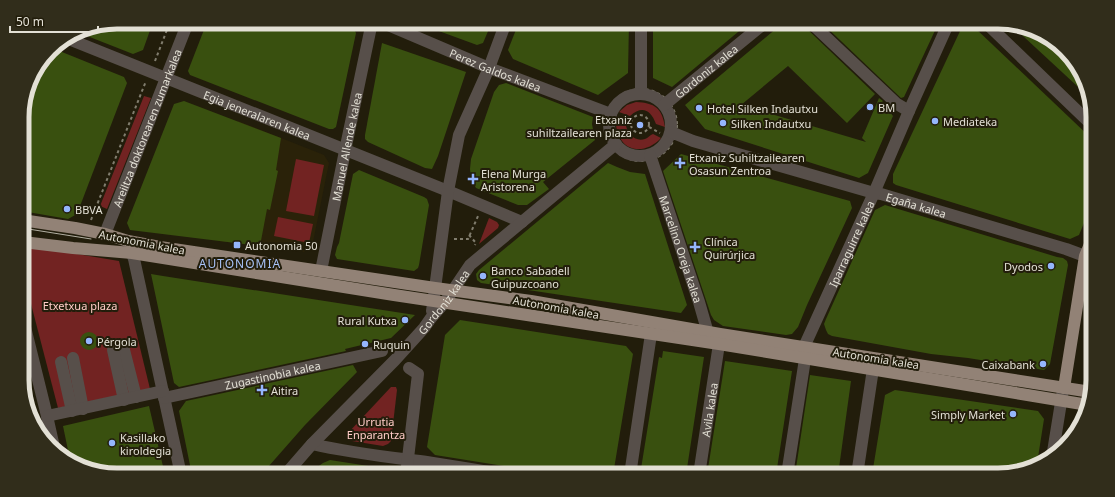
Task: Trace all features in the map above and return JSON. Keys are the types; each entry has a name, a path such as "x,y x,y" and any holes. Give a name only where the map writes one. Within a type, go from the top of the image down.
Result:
{"main road":[{"name":"Autonomia kalea","path":"29,221 105,234 130,247 434,294 453,290 531,301 607,315 712,340 805,353 873,369 1083,404"},
{"name":"Autonomia kalea","path":"29,243 94,250 130,247 160,247 321,271 434,294 445,302 651,334 712,340 1085,391"},
{"path":"1064,388 1086,274"}],"street":[{"name":"Areiltza doktorearen zumarkalea","path":"105,234 185,29"},
{"name":"Manuel Allende kalea","path":"321,271 371,29"},
{"name":"Perez Galdos kalea","path":"397,29 489,68 612,115"},
{"path":"431,318 448,191 459,135 489,68 503,29"},
{"path":"641,29 641,91"},
{"name":"Gordoniz kalea","path":"666,103 757,29"},
{"path":"818,29 898,104 909,111"},
{"name":"Iparraguirre kalea","path":"788,468 805,353 946,29"},
{"path":"992,29 1086,119"},
{"name":"Egia jeneralaren kalea","path":"73,41 166,78 345,154 448,191 522,222"},
{"path":"641,91 666,103 672,122 670,133 666,144 651,157 631,155 614,146 609,126 609,119 616,105 623,99 641,91"},
{"name":"Egaña kalea","path":"670,133 874,193 882,194 1066,249 1086,257"},
{"name":"Gordoniz kalea","path":"291,468 312,444 424,328 445,302 470,266 614,146"},
{"name":"Marcelino Oreja kalea","path":"651,157 712,340"},
{"path":"130,247 179,468"},
{"path":"631,468 651,334"},
{"name":"Avila kalea","path":"700,468 712,340"},
{"path":"124,400 118,348 136,398"},
{"name":"Zugastinobia kalea","path":"163,394 382,351"},
{"path":"67,360 78,410"},
{"path":"29,362 47,416 52,439"},
{"path":"407,468 418,374 408,368"},
{"path":"858,468 873,369"},
{"path":"1054,448 1064,388"},
{"path":"47,416 124,400 163,394"},
{"path":"312,444 334,449 461,468"}],"path":[{"path":"87,231 167,29"},
{"path":"633,90 652,91 666,103 674,113 676,120 670,133 672,142 664,152 642,161 633,160 616,152 614,146 609,142 605,127 612,115 613,102 622,94 633,90"},
{"path":"612,115 631,123"},
{"path":"636,116 642,116 649,121 649,127 645,132 636,133 632,129 631,123 636,116"},
{"path":"649,127 670,133"},
{"path":"453,239 468,239 478,216"},
{"path":"470,235 476,243 473,250"}],"shaded area":[{"path":"238,121 324,155 329,163 312,247 304,252 218,241"}],"green space":[{"path":"144,96 151,98 107,209 100,206"},
{"path":"636,102 653,105 660,111 665,127 656,124 652,115 646,111 638,111 630,116 619,112 627,105"},
{"path":"616,125 626,126 632,137 641,140 653,134 661,138 647,148 633,148 627,146 622,141 618,134"},
{"path":"296,159 324,165 314,216 286,211"},
{"path":"278,217 313,224 309,243 274,236"},
{"path":"489,218 497,222 499,225 498,228 479,244"},
{"name":"Etxetxua plaza","path":"29,246 119,261 150,389 58,408 29,296"},
{"name":"Urrutia Enparantza","path":"391,387 396,387 397,390 391,441 383,446 352,441 348,438 348,433"}],"building":[{"path":"111,29 150,29 143,50 133,54 85,35"},
{"path":"204,29 354,29 356,33 336,127 333,129 329,129 190,75 188,71"},
{"path":"433,29 489,29 483,43 477,45"},
{"path":"516,29 629,29 628,73 598,95 513,59 508,50"},
{"path":"653,29 742,29 672,87 653,78"},
{"path":"776,29 807,29 875,94 847,123 788,66 741,105 866,142 862,138 879,98 883,101 882,102 893,116 868,173 859,178 705,129 685,105"},
{"path":"828,29 936,29 904,97 901,98"},
{"path":"961,29 976,29 1086,133 1086,218 1079,235 1070,239 896,185 893,183 893,174"},
{"path":"1019,32 1032,36 1052,47 1068,63 1082,90"},
{"path":"382,43 466,72 438,156 432,169 425,168 368,142 365,139"},
{"path":"59,51 124,77 127,83 77,214 68,219 29,212 29,111 32,94 44,68"},
{"path":"506,83 593,117 592,124 595,140 543,182 549,189 527,205 518,205 476,188 471,179 471,159 494,92 499,85"},
{"path":"184,101 281,138 276,170 278,171 270,210 267,209 260,246 130,230 127,223 174,104"},
{"path":"681,154 850,201 852,208 798,327 792,334 786,335 723,326 714,320 711,315 663,171"},
{"path":"608,163 630,172 645,174 687,305 681,313 481,283 477,280 476,274 479,270"},
{"path":"359,170 427,199 429,205 419,265 414,271 337,259 335,255 339,243 353,174"},
{"path":"885,205 1063,258 1067,261 1068,265 1050,364 1044,370 968,358 931,354 832,336 828,334 824,324 826,319 875,210"},
{"path":"151,274 415,315 391,338 345,349 346,351 179,387 174,383"},
{"path":"460,320 626,346 633,354 614,468 516,468 435,455 427,447 445,335"},
{"name":"Pérgola","path":"85,332 93,332 98,337 96,348 93,350 85,350 80,345 80,337"},
{"path":"663,351 704,357 687,468 641,468 659,357 662,358"},
{"path":"725,361 792,371 777,468 708,468"},
{"path":"353,365 357,372 305,425 267,468 191,468 179,411 186,401"},
{"path":"810,375 851,381 839,468 796,468"},
{"path":"895,390 1038,411 1044,419 1038,458 1004,468 873,468 885,395"},
{"name":"Kasillako kiroldegia","path":"149,406 163,468 105,467 83,461 69,453 63,426"},
{"path":"330,460 381,468 316,468"}],"tram line":[{"path":"29,229 91,239"}],"place":[{"name":"BM","path":"870,107"},
{"name":"Hotel Silken Indautxu","path":"699,108"},
{"name":"Mediateka","path":"935,121"},
{"name":"Silken Indautxu","path":"723,123"},
{"name":"Etxaniz suhiltzailearen plaza","path":"640,125"},
{"name":"Etxaniz Suhiltzailearen Osasun Zentroa","path":"680,163"},
{"name":"Elena Murga Aristorena","path":"473,179"},
{"name":"BBVA","path":"67,209"},
{"name":"Autonomia 50","path":"237,245"},
{"name":"Clínica Quirúrjica","path":"695,247"},
{"name":"Dyodos","path":"1051,266"},
{"name":"Banco Sabadell Guipuzcoano","path":"483,276"},
{"name":"Rural Kutxa","path":"405,320"},
{"name":"Pérgola","path":"89,341"},
{"name":"Ruquin","path":"365,344"},
{"name":"Caixabank","path":"1043,364"},
{"name":"Aitira","path":"262,390"},
{"name":"Simply Market","path":"1013,414"},
{"name":"Kasillako kiroldegia","path":"112,443"}],"district":[{"name":"AUTONOMIA","path":"240,263"}]}
